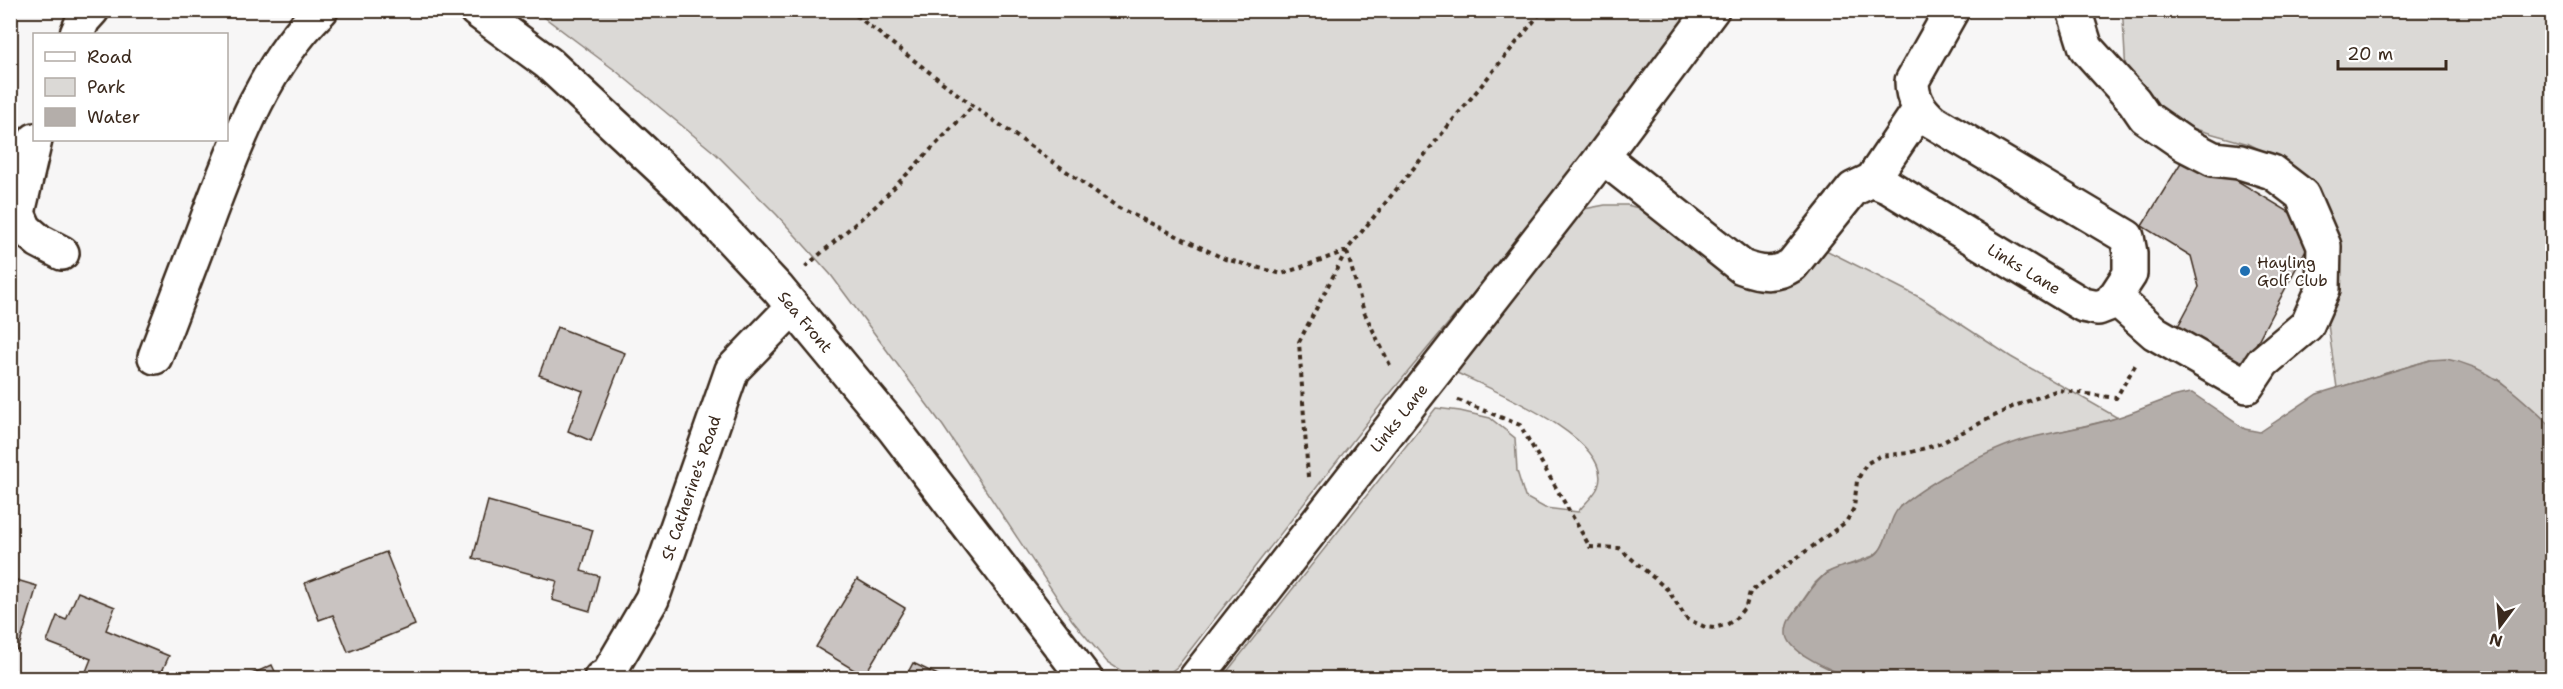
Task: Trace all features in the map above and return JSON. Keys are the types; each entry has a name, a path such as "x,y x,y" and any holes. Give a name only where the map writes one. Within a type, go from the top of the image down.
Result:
{"street":[{"path":"77,33 83,20 92,10"},
{"path":"155,357 241,132 268,81 305,26 321,10"},
{"name":"Sea Front","path":"476,10 556,71 692,197 786,298 894,429 1085,678"},
{"name":"Links Lane","path":"1196,678 1603,157 1712,10"},
{"path":"1952,10 1911,81 1912,94 1920,110 1932,121 2127,237 2130,274 2114,297 2155,333 2247,386 2263,362 2307,325 2323,289 2324,246 2302,195 2272,172 2240,162 2213,159 2184,144 2145,117 2134,101 2086,48 2074,10"},
{"path":"1603,157 1742,267 1766,274 1782,271 1792,265 1853,189 1872,180 1920,110"},
{"path":"35,141 18,213 25,229 39,242 63,253"},
{"name":"Links Lane","path":"1872,180 1889,187 2083,305 2098,308 2111,303 2114,297"},
{"name":"St Catherine's Road","path":"601,678 609,674 652,599 732,370 786,298"}],"path":[{"path":"849,10 973,106 1119,208 1225,259 1282,274 1346,251"},
{"path":"1324,513 1308,481 1299,342 1346,251 1543,10"},
{"path":"786,298 973,106"},
{"path":"1346,251 1364,312 1390,367"},
{"path":"1422,388 1464,401 1520,426 1590,547 1619,548 1668,590 1687,619 1705,627 1714,628 1728,624 1746,606 1750,592 1846,522 1854,508 1857,481 1866,464 1880,456 1908,453 1939,444 2012,407 2058,390 2115,398 2155,333"}],"green space":[{"path":"536,11 1695,11 1584,160 1383,402 1177,667 1164,677 1145,678 1126,674 1107,662 1072,620 943,426 831,275 777,215 716,154 616,71"},
{"name":"Hayling Golf Club","path":"2120,11 2552,11 2552,427 2498,379 2430,360 2337,388 2323,289 2324,246 2267,153 2249,144 2195,129 2160,112 2126,74 2123,20"},
{"path":"1605,205 1627,205 1653,212 1748,284 1820,247 1921,298 2011,357 2118,418 2024,440 1964,466 1900,506 1881,549 1873,556 1826,573 1815,583 1792,616 1800,653 1849,678 1222,678 1436,408 1490,418 1515,438 1517,471 1525,497 1545,508 1578,512 1592,497 1598,487 1599,469 1588,451 1570,434 1520,403 1455,372 1566,223 1584,209"}],"water":[{"path":"2446,359 2477,368 2504,384 2552,427 2552,678 1849,678 1811,660 1788,639 1788,624 1823,576 1838,568 1874,556 1883,545 1894,516 1902,505 1944,476 1996,450 2026,439 2108,420 2173,397 2192,393 2245,429 2260,432 2317,394 2430,360"}],"building":[{"name":"Hayling Golf Club","path":"2188,151 2299,218 2311,240 2244,367 2176,330 2199,287 2191,256 2142,226"},
{"path":"557,327 625,353 591,441 568,431 583,391 539,375"},
{"path":"488,501 593,530 581,571 599,576 590,611 552,600 557,581 473,558"},
{"path":"386,552 415,625 348,652 333,615 319,620 305,583"},
{"path":"10,578 37,586 18,650 10,648"},
{"path":"857,579 905,608 864,676 816,647"},
{"path":"78,592 115,607 106,630 169,656 159,678 96,678 85,674 91,659 47,642 57,616 66,620"},
{"path":"913,663 942,677 942,678 905,678"},
{"path":"272,665 278,678 243,678"}],"place":[{"name":"Hayling Golf Club","path":"2245,271"}]}
